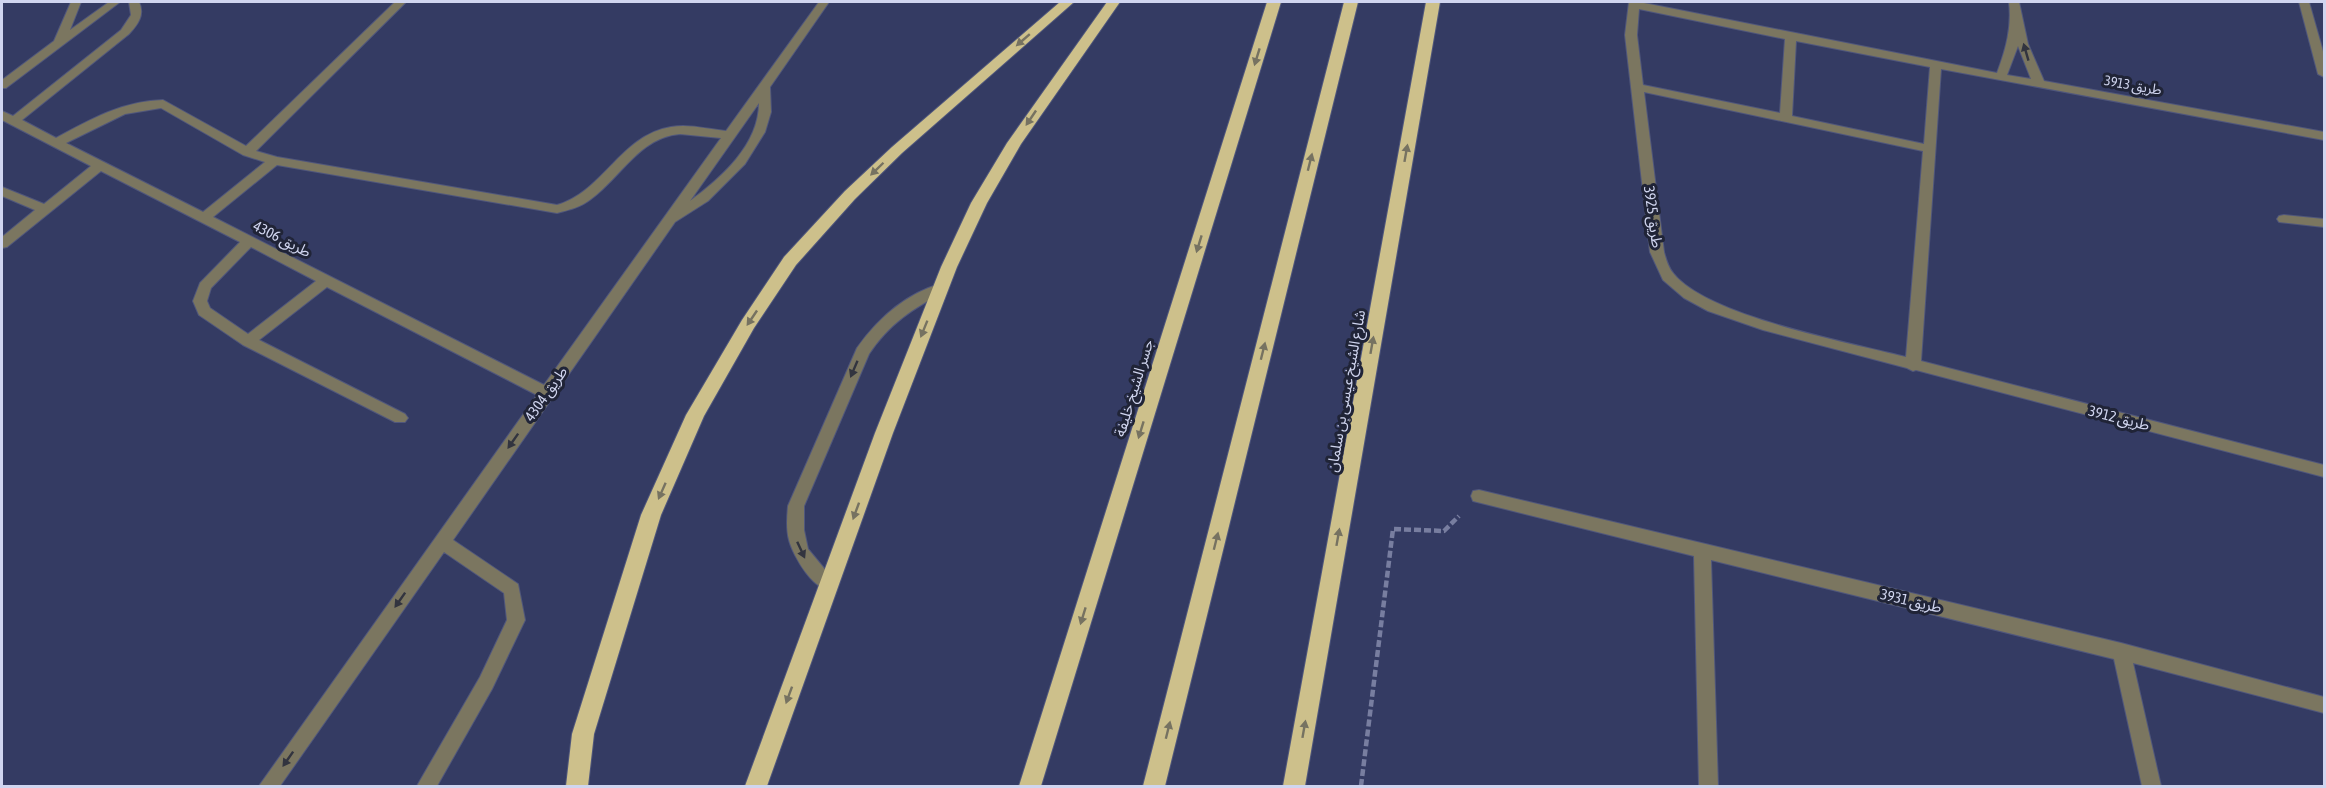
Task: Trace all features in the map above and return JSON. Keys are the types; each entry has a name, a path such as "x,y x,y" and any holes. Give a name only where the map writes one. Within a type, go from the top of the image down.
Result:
{"highway":[{"path":"577,786 583,734 651,515 695,415 748,324 790,261 850,195 897,150 1067,2"},
{"path":"756,786 901,388 940,289 980,203 1014,143 1113,2"},
{"name":"جسر الشيخ خليفة","path":"1030,786 1274,2"},
{"path":"1154,786 1351,2"},
{"name":"شارع الشيخ عيسى بن سلمان","path":"1294,786 1433,2"}],"street":[{"path":"58,44 76,2"},
{"path":"2,85 115,2"},
{"path":"8,118 125,32 134,22 138,12 134,2"},
{"path":"247,152 401,2"},
{"name":"طريق 4304","path":"269,786 824,2"},
{"path":"2014,2 2016,19 2030,68 2039,83"},
{"path":"2304,2 2325,74"},
{"name":"طريق 3913","path":"1634,4 1936,65 2325,136"},
{"name":"طريق 3925","path":"1634,4 1631,35 1657,252 1667,276 1689,294 1720,311 1913,366"},
{"path":"2001,76 2011,51 2016,19"},
{"path":"1786,118 1791,36"},
{"path":"1913,366 1936,65"},
{"path":"667,223 706,197 735,170 755,141 764,113 764,87"},
{"path":"1637,87 1930,149"},
{"path":"56,143 125,109 156,104 171,107 247,152 275,161 558,209 582,200 655,135 671,130 729,135"},
{"name":"طريق 4306","path":"8,118 547,393"},
{"path":"204,218 275,161"},
{"path":"2,244 100,165"},
{"path":"2,191 44,209"},
{"path":"2284,219 2325,223"},
{"path":"249,241 205,286 201,301 204,311 248,342 400,418"},
{"path":"248,342 327,280"},
{"path":"829,584 811,569 799,549 794,528 796,506 862,352 872,336 902,308 940,289"},
{"name":"طريق 3912","path":"1913,366 2325,471"},
{"name":"طريق 3931","path":"1479,496 1702,552 2121,651 2325,705"},
{"path":"427,786 486,682 516,620 512,589 442,541"},
{"path":"1702,552 1708,786"},
{"path":"2121,651 2151,786"}],"path":[{"path":"1360,786 1393,529 1444,531 1479,496"}]}
